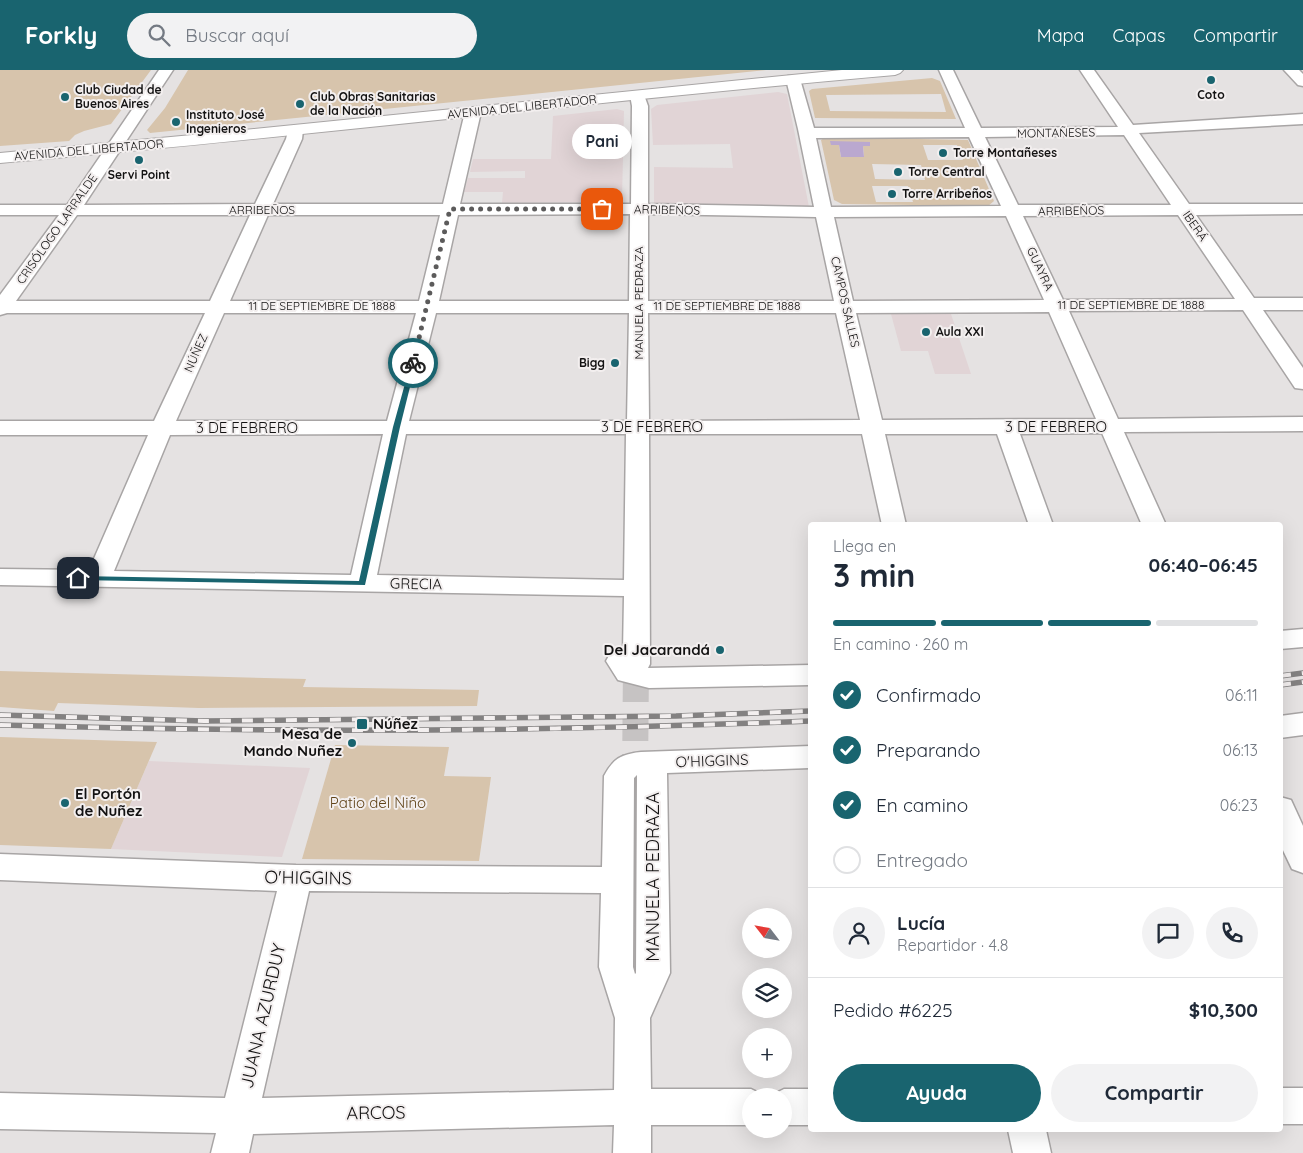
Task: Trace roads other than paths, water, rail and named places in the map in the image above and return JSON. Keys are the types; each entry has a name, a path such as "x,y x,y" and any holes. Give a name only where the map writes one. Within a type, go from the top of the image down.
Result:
{"main road":[{"name":"AVENIDA DEL LIBERTADOR","path":"0,158 113,149 638,95 793,79 834,72 895,70"}],"street":[{"name":"CRISÓLOGO LARRALDE","path":"0,307 72,210 166,70"},
{"name":"GUAYRA","path":"946,70 1056,305 1153,522"},
{"name":"IBERÁ","path":"1087,70 1303,383"},
{"path":"1291,70 1303,82"},
{"name":"CAMPOS SALLES","path":"793,79 808,132 893,522"},
{"name":"MANUELA PEDRAZA","path":"637,510 650,537 638,672 622,666 620,659 625,538 637,510 640,209 640,106 638,95"},
{"path":"362,584 396,427 428,306 473,112"},
{"name":"MONTAÑESES","path":"808,132 977,134 1128,130 1303,119"},
{"name":"NÚÑEZ","path":"98,578 162,428 294,139 295,130"},
{"name":"ARRIBEÑOS","path":"0,210 640,209 824,212 1013,212 1303,209"},
{"name":"11 DE SEPTIEMBRE DE 1888","path":"0,307 846,307 1303,304"},
{"name":"3 DE FEBRERO","path":"0,428 1006,427 1303,424"},
{"path":"1006,427 1040,522"},
{"name":"GRECIA","path":"0,577 622,588"},
{"path":"1283,640 1303,638"},
{"path":"638,672 808,675"},
{"path":"1283,727 1303,724"},
{"name":"O'HIGGINS","path":"635,773 808,757"},
{"name":"MANUELA PEDRAZA","path":"633,1018 616,967 617,880 635,773"},
{"name":"MANUELA PEDRAZA","path":"632,1153 635,773"},
{"path":"1283,816 1303,860"},
{"name":"O'HIGGINS","path":"0,867 296,878 617,880"},
{"name":"JUANA AZURDUY","path":"230,1153 296,878"},
{"path":"1283,1106 1303,1106"},
{"name":"ARCOS","path":"0,1111 239,1116 632,1107 742,1107"},
{"path":"792,1107 808,1107"},
{"path":"1027,1132 1032,1153"}],"tunnel":[{"path":"635,780 636,664"}],"railway":[{"path":"1283,676 1303,673"},
{"path":"1283,685 1303,682"},
{"path":"0,715 204,721 676,716 808,711"},
{"path":"0,725 101,728 405,730 709,725 808,721"}],"place":[{"name":"Coto","path":"1211,80"},
{"name":"Club Ciudad de Buenos Aires","path":"65,97"},
{"name":"Club Obras Sanitarias de la Nación","path":"300,104"},
{"name":"Instituto José Ingenieros","path":"176,122"},
{"name":"Torre Montañeses","path":"943,153"},
{"name":"Servi Point","path":"139,160"},
{"name":"Torre Central","path":"898,172"},
{"name":"Torre Arribeños","path":"892,194"},
{"name":"Pani","path":"602,209"},
{"name":"Aula XXI","path":"926,332"},
{"name":"Bigg","path":"615,363"},
{"name":"Del Jacarandá","path":"720,650"},
{"name":"Núñez","path":"362,724"},
{"name":"Mesa de Mando Nuñez","path":"352,743"},
{"name":"El Portón de Nuñez","path":"65,803"}],"park label":[{"name":"Patio del Niño","path":"378,803"}]}
